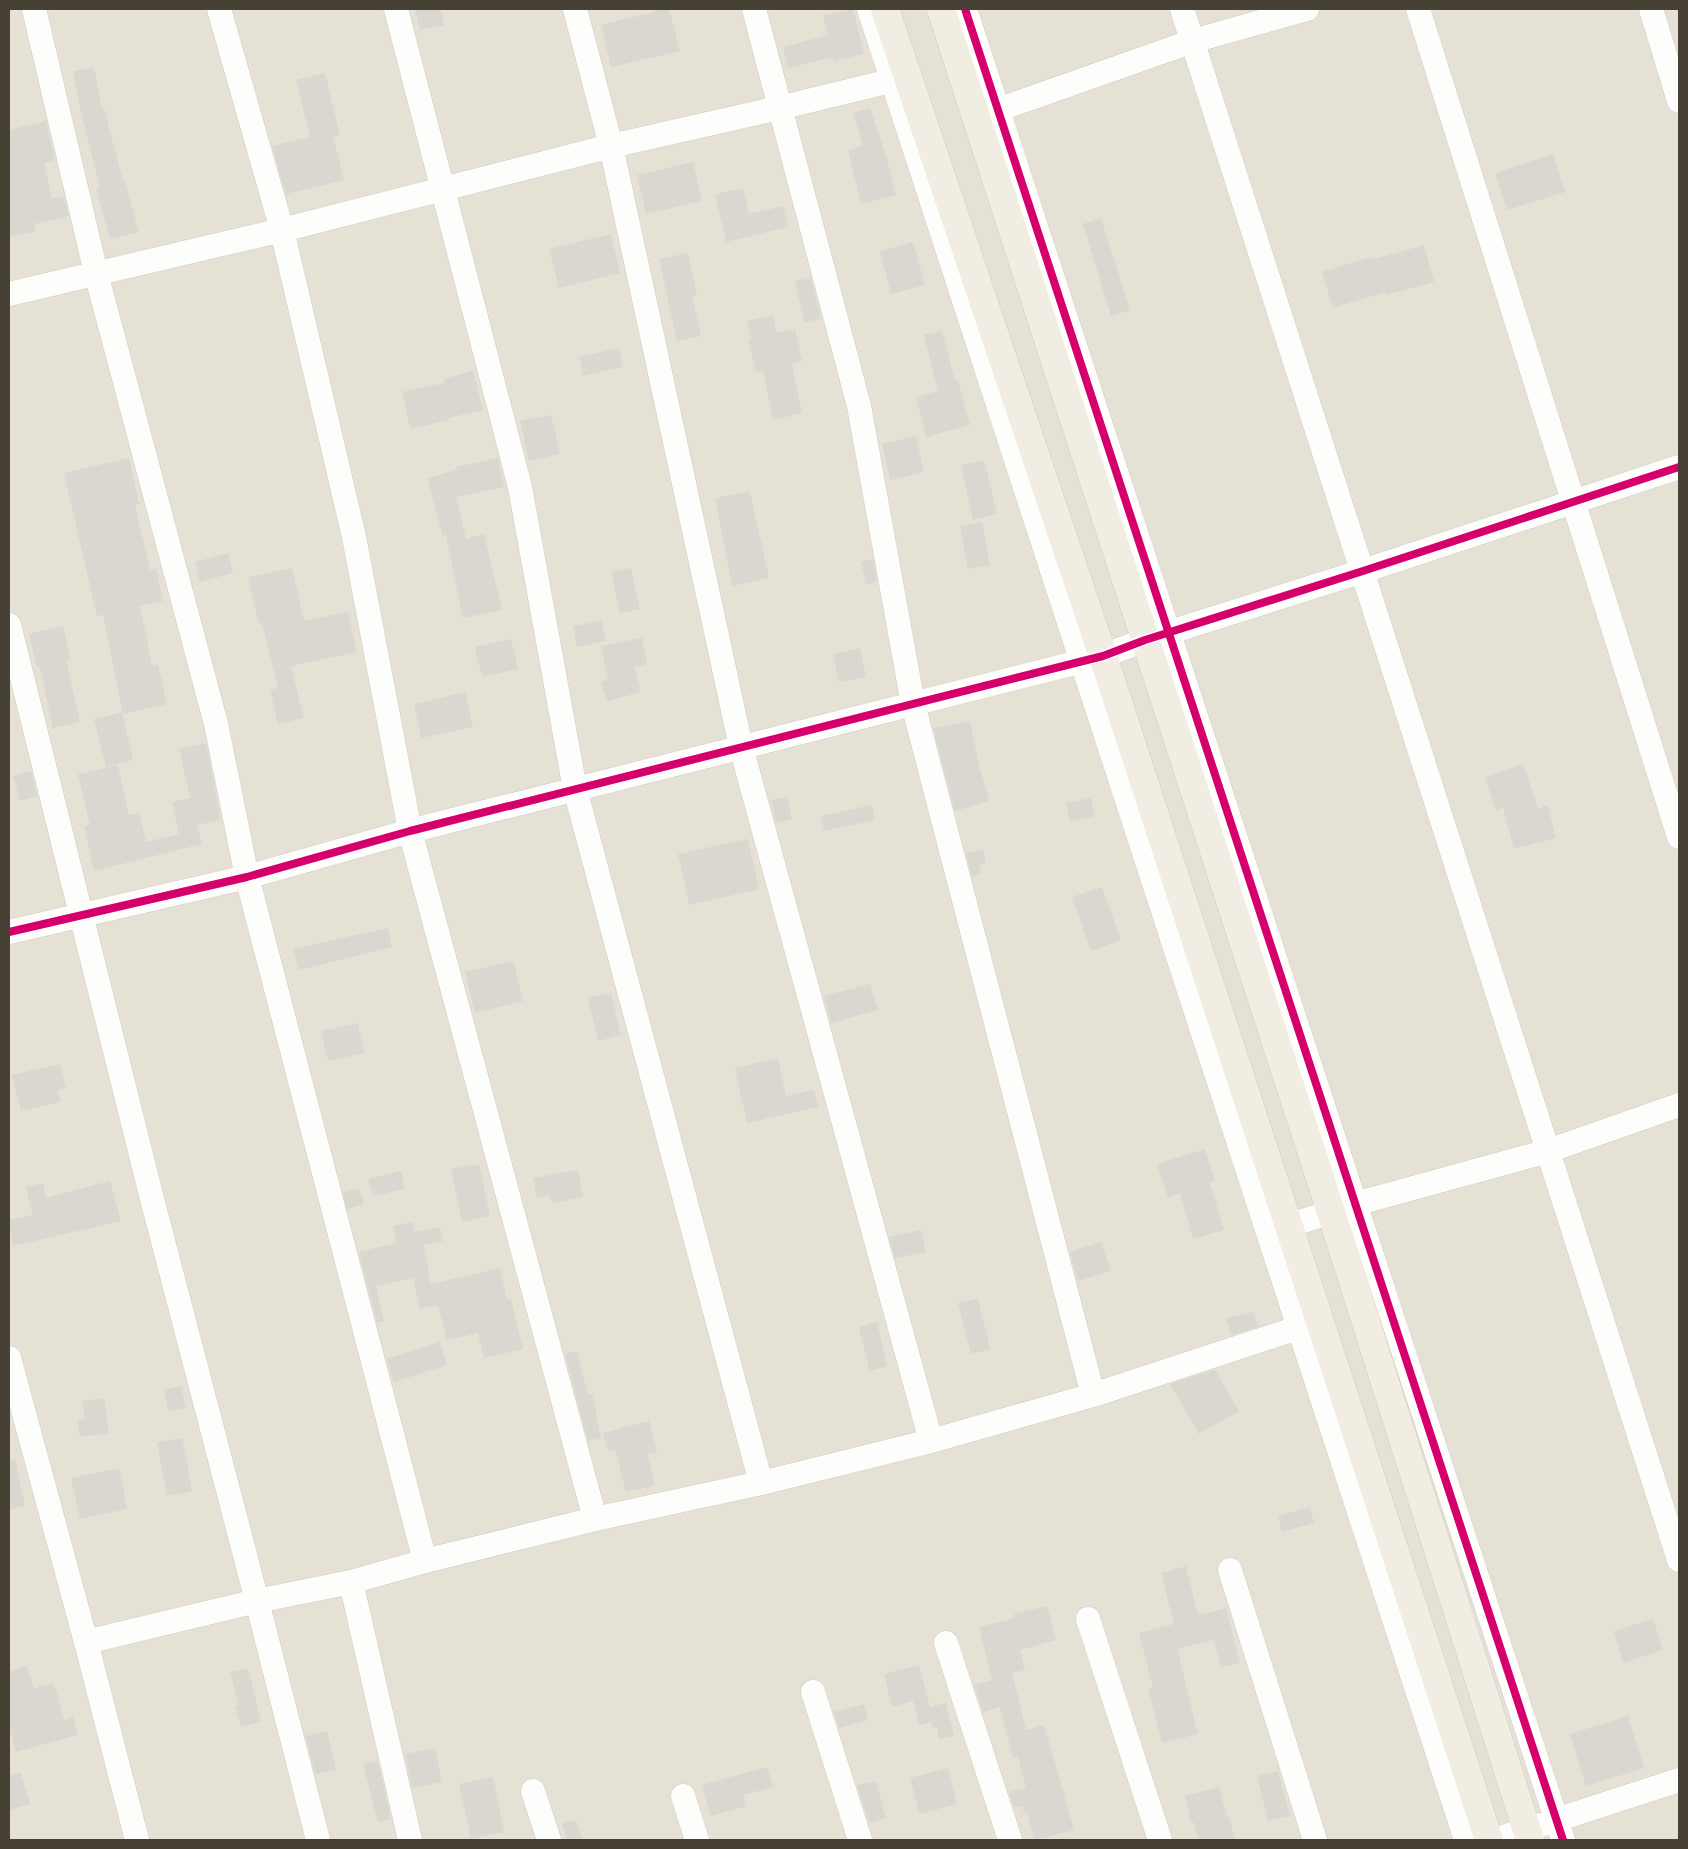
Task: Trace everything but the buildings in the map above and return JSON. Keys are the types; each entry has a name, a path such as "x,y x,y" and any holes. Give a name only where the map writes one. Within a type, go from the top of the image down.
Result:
{"main road":[{"path":"885,9 899,78 1092,659 1288,1226 1309,1324 1489,1840"},
{"path":"941,9 987,114 1343,1208 1529,1835"}],"street":[{"path":"34,9 96,273 216,724 247,877 425,1561"},
{"path":"219,9 282,230 354,537 410,831 595,1519"},
{"path":"396,9 520,487 575,789 761,1483"},
{"path":"575,9 611,146 741,747 931,1440"},
{"path":"754,9 860,406 914,704 1093,1395"},
{"path":"9,294 282,230 611,146 779,108 899,78 869,9"},
{"path":"965,9 987,114 1193,41 1307,9"},
{"path":"1182,9 1679,1560"},
{"path":"1418,9 1679,837"},
{"path":"1651,9 1679,101"},
{"path":"9,932 247,877 410,831 1092,659 1157,636 1363,571 1679,467"},
{"path":"9,625 80,916 258,1601 318,1840"},
{"path":"1092,659 1309,1324 1466,1840"},
{"path":"1288,1226 1343,1208 1548,1151 1679,1105"},
{"path":"1343,1208 1560,1830"},
{"path":"86,1642 258,1601 351,1582 425,1561 595,1519 761,1483 931,1440 1093,1395 1309,1324"},
{"path":"9,1358 86,1642 137,1840"},
{"path":"1230,1570 1315,1840"},
{"path":"351,1582 410,1840"},
{"path":"1088,1619 1160,1840"},
{"path":"946,1643 1010,1840"},
{"path":"813,1692 860,1840"},
{"path":"1494,1840 1560,1830 1679,1780"},
{"path":"533,1791 549,1840"},
{"path":"683,1796 697,1840"}],"shaded area":[{"path":"9,9 1679,9 1679,1840 9,1840"}],"cycle path":[{"path":"965,9 1563,1840"},
{"path":"9,932 247,877 410,831 1103,656 1145,640 1363,571 1679,467"}]}
